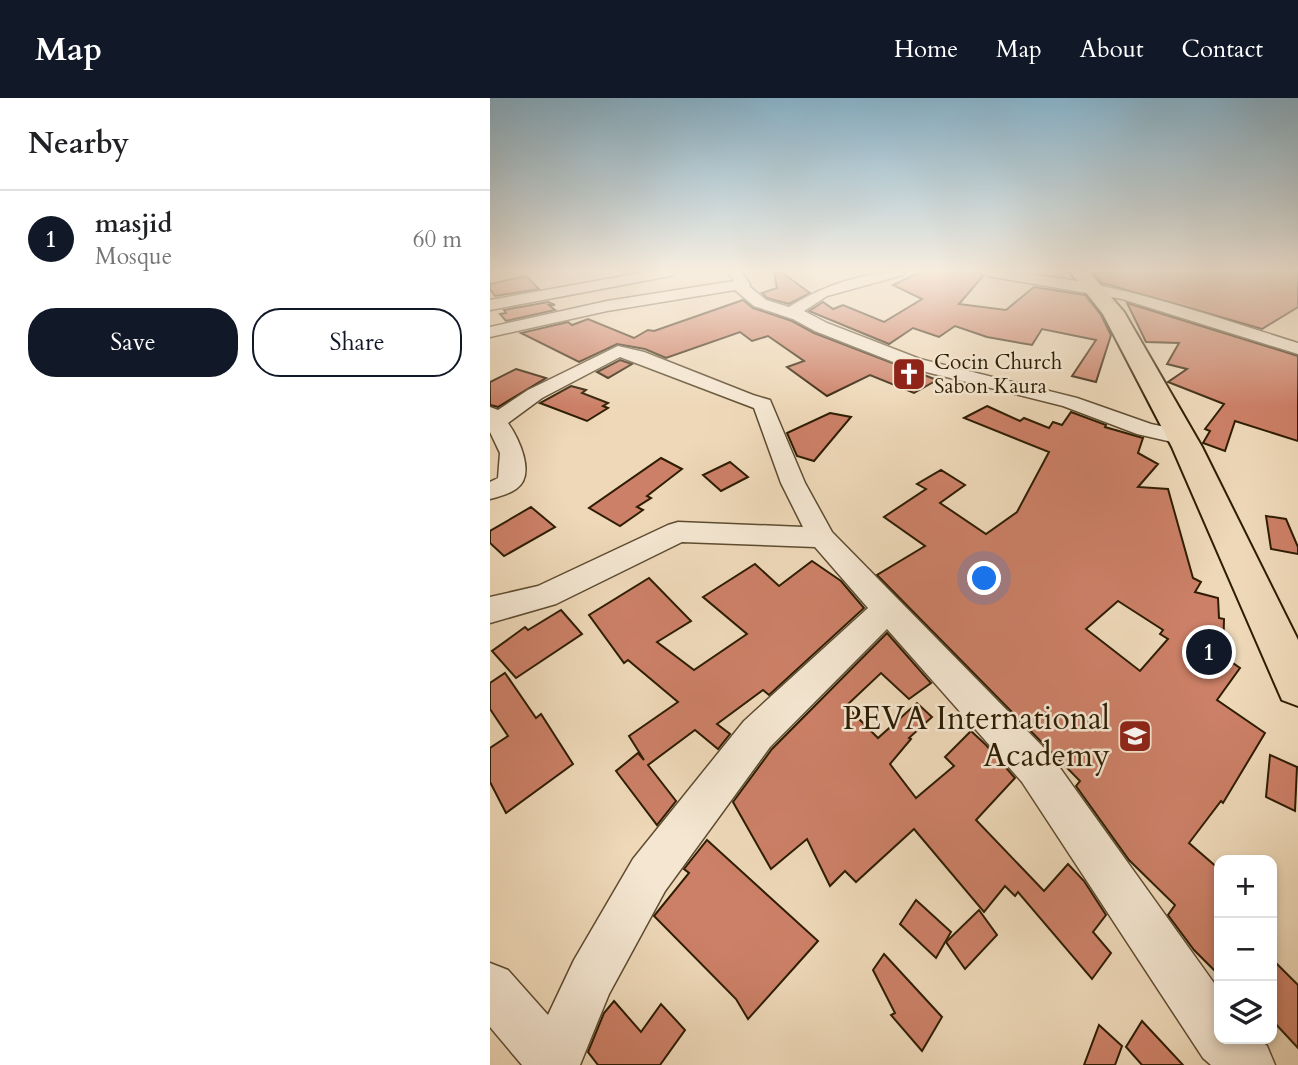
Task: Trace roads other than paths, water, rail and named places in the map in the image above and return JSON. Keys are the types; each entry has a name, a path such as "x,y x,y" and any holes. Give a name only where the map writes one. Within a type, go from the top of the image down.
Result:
{"main road":[{"path":"1116,317 1181,437 1252,583 1298,686"}],"street":[{"path":"490,332 557,317"},
{"path":"803,317 821,327 923,367 1070,402 1146,429 1181,437"},
{"path":"1196,317 1298,349"},
{"path":"490,491 509,483 515,461 507,438 492,420 535,394 618,351 763,404 793,483 822,538 1036,768 1214,1027"},
{"path":"490,610 545,596 678,532 822,538"},
{"path":"490,988 553,1063 592,977 649,874 757,734 889,607"},
{"path":"1227,1044 1248,1065"}],"place":[{"name":"Cocin Church Sabon Kaura","path":"909,374"},
{"name":"masjid","path":"1209,652"},
{"name":"PEVA International Academy","path":"1135,736"}]}
